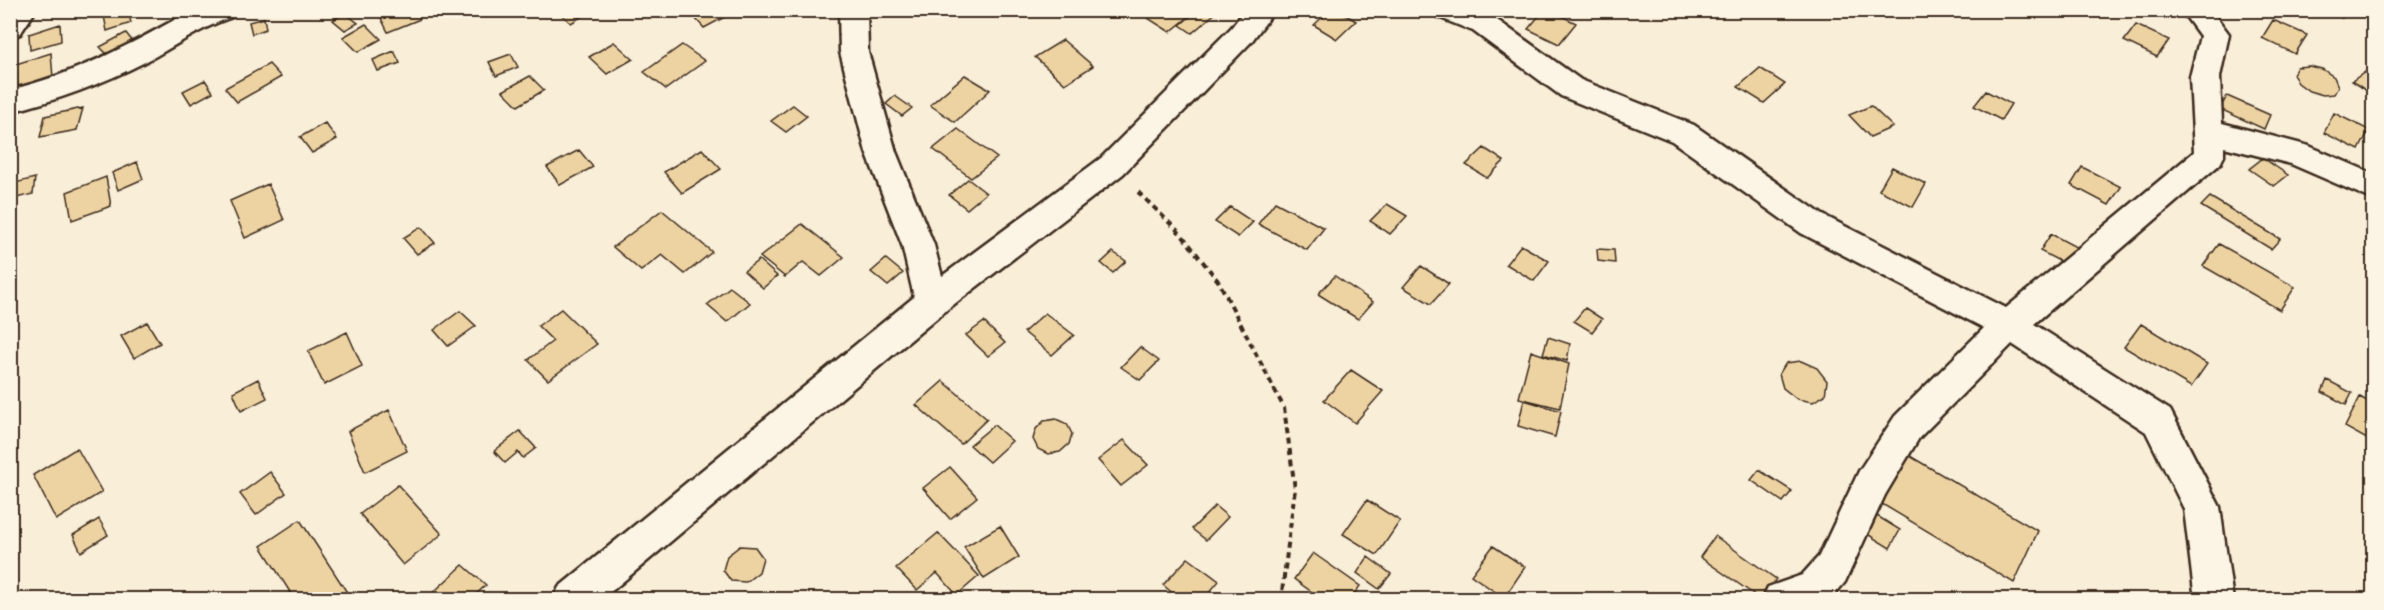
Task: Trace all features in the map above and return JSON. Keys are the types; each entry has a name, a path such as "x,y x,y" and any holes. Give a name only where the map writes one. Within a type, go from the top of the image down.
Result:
{"street":[{"path":"10,27 22,10"},
{"path":"10,101 49,93 116,66 207,15 222,10"},
{"path":"853,10 854,52 881,152 918,245 932,302"},
{"path":"572,600 932,302 1112,166 1241,35 1261,10"},
{"path":"1448,10 1483,24 1571,88 1683,132 1812,224 2009,325 2158,421 2202,507 2214,600"},
{"path":"1781,600 1814,590 1832,569 1872,483 1906,427 2009,325 2209,156 2205,77 2224,22 2195,10"},
{"path":"2208,131 2298,154 2373,188"}],"path":[{"path":"1112,166 1181,234 1219,282 1284,408 1295,489 1281,600"}],"building":[{"path":"118,10 128,10 131,23 107,31 104,16"},
{"path":"377,10 416,10 420,19 388,32"},
{"path":"570,10 582,10 586,14 571,23 562,15"},
{"path":"688,10 736,10 736,11 704,28"},
{"path":"1149,10 1184,10 1191,15 1170,32 1143,15"},
{"path":"1198,10 1219,10 1192,33 1180,25"},
{"path":"1330,10 1337,10 1356,21 1337,39 1314,25"},
{"path":"1544,10 1549,10 1576,23 1559,44 1528,29"},
{"path":"2324,10 2346,10 2342,18"},
{"path":"345,13 358,23 345,30 333,20"},
{"path":"264,18 266,29 252,34 249,22"},
{"path":"2273,20 2307,35 2295,54 2262,38"},
{"path":"60,24 61,41 30,50 29,34"},
{"path":"366,24 381,39 358,52 343,37"},
{"path":"2136,25 2169,40 2157,57 2124,41"},
{"path":"126,33 133,42 108,55 100,47"},
{"path":"1063,40 1093,66 1065,84 1035,57"},
{"path":"614,42 633,59 607,74 589,57"},
{"path":"682,45 705,61 666,89 644,72"},
{"path":"394,51 400,63 378,71 373,60"},
{"path":"51,53 53,78 18,90 16,64"},
{"path":"511,54 518,67 496,76 489,62"},
{"path":"269,64 281,77 237,102 225,88"},
{"path":"2309,66 2322,69 2334,77 2338,87 2334,94 2323,95 2309,91 2298,83 2293,74 2297,67"},
{"path":"2374,66 2374,91 2370,93 2352,81"},
{"path":"1760,68 1785,84 1764,103 1738,87"},
{"path":"965,75 990,90 955,122 930,105"},
{"path":"530,76 544,90 518,106 503,91"},
{"path":"205,80 213,92 191,104 183,91"},
{"path":"1986,91 2011,104 2001,120 1974,106"},
{"path":"895,96 912,108 902,116 886,104"},
{"path":"2227,96 2270,115 2264,129 2220,109"},
{"path":"793,105 807,116 786,132 771,121"},
{"path":"1871,106 1893,127 1870,137 1849,115"},
{"path":"83,108 77,130 40,137 45,116"},
{"path":"2334,113 2369,130 2359,150 2324,133"},
{"path":"325,123 337,139 312,153 300,137"},
{"path":"958,129 997,158 971,178 933,149"},
{"path":"1484,148 1504,161 1487,178 1466,165"},
{"path":"702,149 721,169 682,193 664,172"},
{"path":"579,150 593,167 560,185 547,167"},
{"path":"2263,158 2288,175 2274,186 2249,169"},
{"path":"137,162 143,179 118,190 112,173"},
{"path":"1892,167 1926,184 1913,207 1879,190"},
{"path":"2082,167 2121,187 2109,205 2071,185"},
{"path":"106,177 111,206 72,220 67,192"},
{"path":"35,178 33,194 12,199 15,183"},
{"path":"968,179 986,193 967,209 949,195"},
{"path":"268,184 284,220 245,238 230,201"},
{"path":"2210,197 2280,239 2271,249 2201,206"},
{"path":"1275,202 1324,228 1307,250 1258,224"},
{"path":"1387,204 1407,216 1390,234 1370,221"},
{"path":"1230,207 1253,222 1238,237 1215,222"},
{"path":"662,210 712,252 685,274 662,255 641,271 613,247"},
{"path":"802,224 844,257 821,276 803,262 785,277 760,257"},
{"path":"421,227 435,243 417,254 403,238"},
{"path":"2051,234 2076,247 2065,264 2040,251"},
{"path":"2219,244 2295,287 2280,310 2203,266"},
{"path":"1521,245 1549,261 1534,281 1506,264"},
{"path":"1597,249 1614,250 1615,263 1598,261"},
{"path":"1113,252 1126,261 1113,273 1101,263"},
{"path":"886,259 903,273 888,286 871,272"},
{"path":"759,260 777,276 763,288 744,271"},
{"path":"1421,266 1449,284 1431,304 1403,287"},
{"path":"1335,276 1373,302 1358,319 1318,294"},
{"path":"730,287 750,303 727,322 707,305"},
{"path":"1585,308 1602,319 1592,332 1574,321"},
{"path":"561,309 597,344 548,380 528,360 553,341 538,326"},
{"path":"460,311 476,326 448,346 434,330"},
{"path":"1045,313 1074,335 1052,355 1024,332"},
{"path":"147,322 160,343 134,358 121,336"},
{"path":"984,322 1005,343 988,356 966,335"},
{"path":"2141,324 2207,364 2191,387 2124,347"},
{"path":"347,332 362,366 324,385 308,351"},
{"path":"1548,337 1570,344 1567,361 1543,354"},
{"path":"1140,347 1159,361 1140,380 1121,367"},
{"path":"1531,351 1569,364 1560,408 1519,398"},
{"path":"1801,361 1817,368 1827,381 1825,395 1813,402 1797,399 1783,388 1779,374 1786,363"},
{"path":"1351,370 1383,391 1355,423 1324,400"},
{"path":"258,379 267,398 241,411 233,392"},
{"path":"2327,380 2352,393 2346,405 2322,392"},
{"path":"943,381 987,419 961,444 916,405"},
{"path":"2360,397 2374,405 2374,443 2345,427"},
{"path":"1524,400 1561,411 1555,437 1518,426"},
{"path":"389,410 407,451 365,472 348,431"},
{"path":"1056,419 1067,424 1072,434 1069,444 1060,452 1048,454 1038,449 1033,439 1036,429 1044,421"},
{"path":"994,425 1012,441 989,462 970,445"},
{"path":"520,431 536,448 523,458 518,452 505,463 494,451"},
{"path":"1124,440 1148,465 1121,486 1098,460"},
{"path":"77,448 102,492 56,520 33,475"},
{"path":"1903,452 2038,531 2014,583 1877,501"},
{"path":"950,467 977,497 950,519 923,488"},
{"path":"1759,470 1792,491 1783,502 1751,480"},
{"path":"270,472 286,493 256,515 240,494"},
{"path":"398,485 442,534 403,565 360,514"},
{"path":"1367,500 1400,521 1377,555 1343,534"},
{"path":"1215,506 1228,517 1206,540 1192,529"},
{"path":"1869,511 1900,530 1890,548 1859,529"},
{"path":"99,519 108,535 81,552 73,535"},
{"path":"300,520 352,600 295,600 261,546"},
{"path":"1000,526 1019,557 984,579 964,547"},
{"path":"938,533 979,576 957,595 937,573 917,590 896,568"},
{"path":"1715,536 1776,579 1762,600 1700,557"},
{"path":"740,546 755,547 763,558 759,572 746,582 731,581 723,570 727,556"},
{"path":"1493,546 1525,567 1504,598 1471,575"},
{"path":"1313,553 1360,586 1350,600 1323,600 1294,579"},
{"path":"1368,557 1391,574 1379,589 1357,573"},
{"path":"1188,558 1219,581 1203,600 1181,600 1163,585"},
{"path":"463,565 486,585 470,600 425,600"}]}
